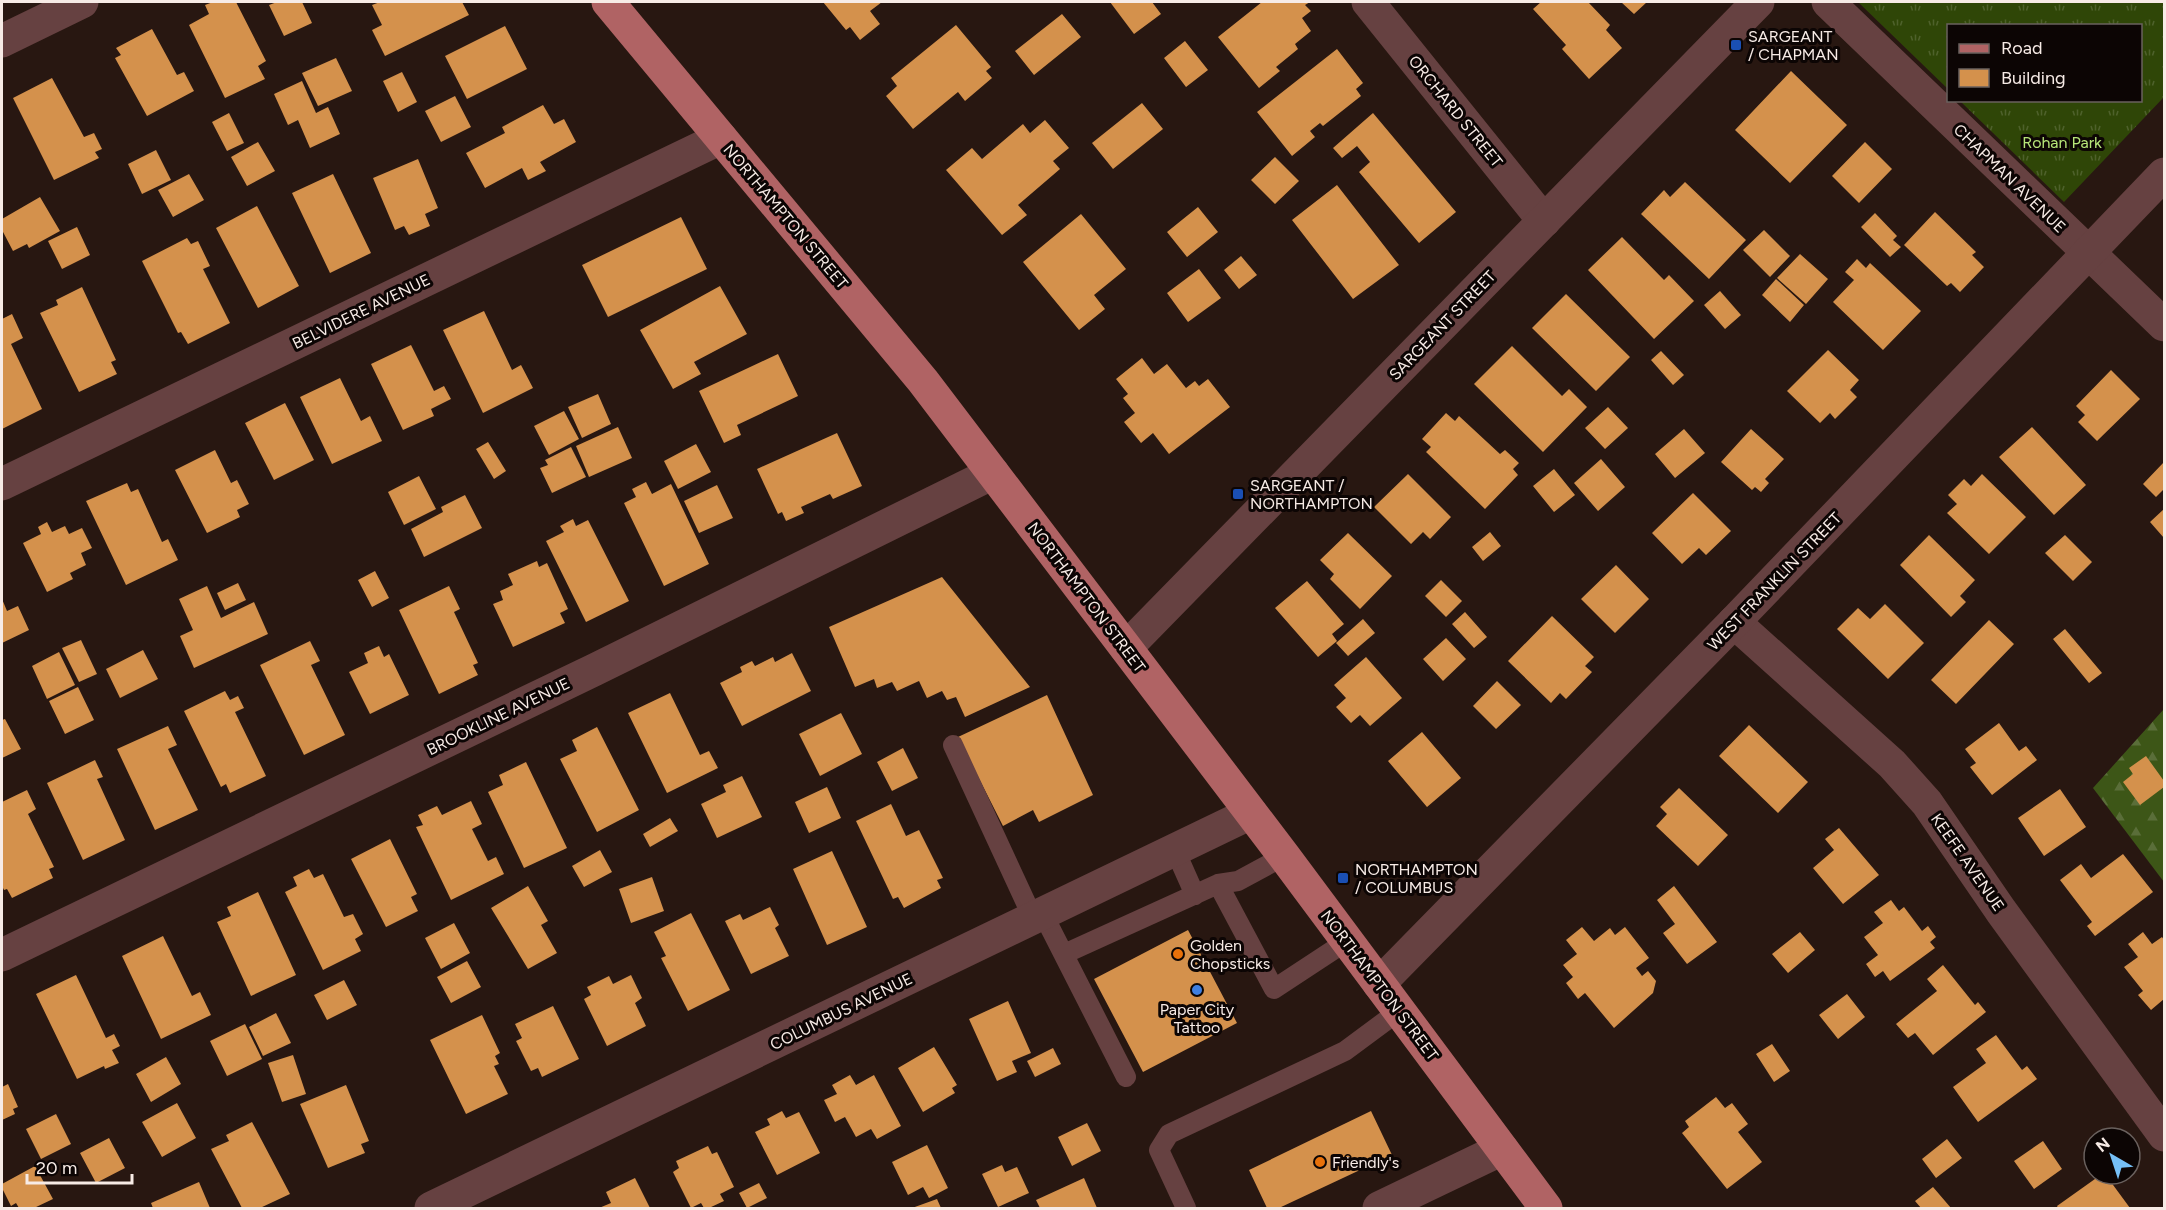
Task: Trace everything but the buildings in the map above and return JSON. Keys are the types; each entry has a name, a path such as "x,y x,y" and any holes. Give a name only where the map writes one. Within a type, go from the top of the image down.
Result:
{"main road":[{"name":"NORTHAMPTON STREET","path":"608,2 923,381 1284,856 1546,1209"}],"street":[{"path":"2,41 82,2"},
{"name":"ORCHARD STREET","path":"1368,2 1544,220"},
{"name":"SARGEANT STREET","path":"1126,648 1758,2"},
{"name":"CHAPMAN AVENUE","path":"1828,2 2164,325"},
{"name":"BELVIDERE AVENUE","path":"2,484 721,138"},
{"name":"WEST FRANKLIN STREET","path":"1379,984 1734,622 2090,254 2164,174"},
{"name":"BROOKLINE AVENUE","path":"2,955 594,670 993,473"},
{"name":"KEEFE AVENUE","path":"1734,622 1892,764 1927,803 2001,911 2164,1135"},
{"name":"COLUMBUS AVENUE","path":"431,1209 1251,813"},
{"path":"1379,1209 1502,1149"}],"lane":[{"path":"952,745 1038,916 1064,954 1126,1077"},
{"path":"1175,850 1195,894"},
{"path":"1064,954 1218,884 1238,881 1284,856"},
{"path":"1218,884 1274,989 1347,940"},
{"path":"1186,1209 1159,1150 1169,1134 1345,1051 1399,1011"}],"green space":[{"name":"Rohan Park","path":"1858,2 2164,2 2164,97 2064,202 1961,102 2142,102 2142,24 1947,24 1947,88"},
{"path":"2164,709 2164,882 2093,788"}],"place":[{"name":"SARGEANT / CHAPMAN","path":"1736,45"},
{"name":"SARGEANT / NORTHAMPTON","path":"1238,494"},
{"name":"NORTHAMPTON / COLUMBUS","path":"1343,878"},
{"name":"Golden Chopsticks","path":"1178,954"},
{"name":"Paper City Tattoo","path":"1197,990"},
{"name":"Friendly's","path":"1320,1162"}]}
